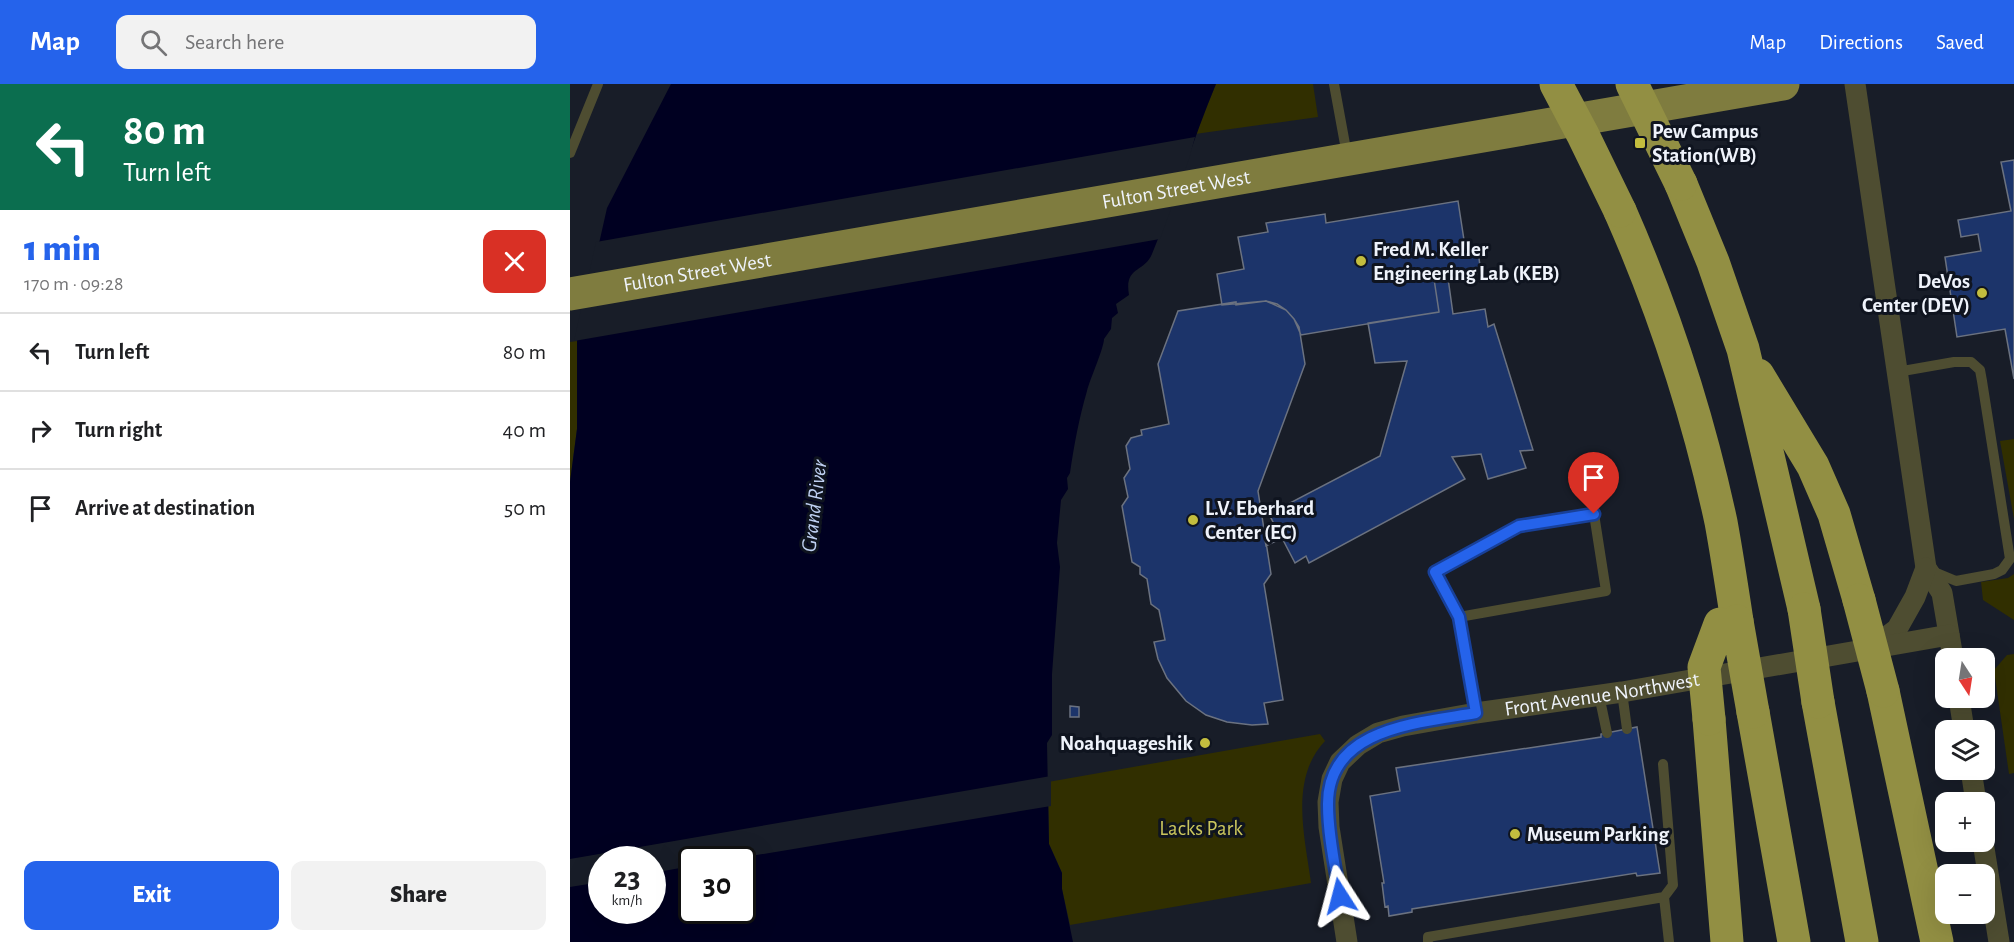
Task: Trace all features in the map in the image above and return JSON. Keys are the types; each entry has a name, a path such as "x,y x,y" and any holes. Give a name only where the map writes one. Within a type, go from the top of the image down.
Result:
{"highway":[{"path":"1556,84 1583,135 1638,252 1682,372 1702,443 1721,524 1730,612 1753,712 1794,942"},
{"path":"1632,84 1681,184 1713,262 1743,349 1804,609 1818,702 1862,942"},
{"path":"1743,349 1813,466 1834,514 1883,691 1937,942"},
{"path":"1727,942 1704,667 1730,612"}],"main road":[{"name":"Fulton Street West","path":"570,294 1783,84"}],"street":[{"path":"1855,84 1926,568 1942,593 1951,648"},
{"path":"1871,648 1897,629 1915,597 1926,568"},
{"name":"Front Avenue Northwest","path":"1347,942 1329,826 1328,802 1332,779 1340,762 1358,745 1378,733 1403,726 1476,713 1622,692 1949,635"},
{"path":"1985,852 1999,942"}],"lane":[{"path":"570,153 598,84"},
{"path":"1334,84 1347,159"},
{"path":"1897,372 1954,362 1971,362 1980,370 2009,548 2010,559 2002,570 1994,574 1956,581 1926,568"},
{"path":"1459,617 1606,591 1594,514 1519,526 1435,572 1459,617 1476,713"},
{"path":"1622,692 1627,729"},
{"path":"1599,695 1607,733"},
{"path":"1428,942 1428,937 1664,897 1673,885 1663,764"},
{"path":"1664,897 1670,942"}],"green space":[{"path":"1216,84 1313,84 1318,117 1195,134"},
{"path":"577,341 577,429 570,482 570,342"},
{"path":"2014,439 2014,519 2000,441"},
{"path":"2014,574 2014,620 1983,600 1981,582 2008,578"},
{"path":"2014,654 2014,773 2009,774 1995,677 1995,669 2007,655"},
{"name":"Lacks Park","path":"1320,734 1325,741 1314,756 1303,790 1303,828 1311,883 1070,925 1062,889 1062,873 1049,844 1048,782"}],"water":[{"name":"Grand River","path":"671,84 1216,84 1152,254 1149,260 1129,279 1129,295 1116,304 1118,313 1112,318 1111,329 1104,339 1084,401 1070,473 1067,478 1068,489 1061,500 1057,543 1060,567 1052,674 1052,735 1047,743 1049,844 1062,873 1062,889 1073,942 570,942 570,482 577,429 577,341 607,208"}],"pier":[{"path":"1195,137 1160,239 574,341 596,242"},
{"path":"1051,776 1051,806 756,855 756,846 678,846 678,868 666,871 666,846 645,846"},
{"path":"588,856 588,884 570,887 570,859"}],"building":[{"name":"DeVos Center (DEV)","path":"2014,160 2014,379 2005,329 1957,337 1945,257 1981,251 1978,234 1961,237 1958,220 2011,211 2001,162"},
{"name":"Fred M. Keller Engineering Lab (KEB)","path":"1458,201 1466,253 1478,251 1481,273 1434,279 1439,312 1301,335 1294,319 1277,304 1266,301 1222,305 1217,274 1244,269 1238,237 1268,232 1266,223 1325,214 1326,223"},
{"path":"1448,278 1453,314 1485,309 1488,327 1494,324 1533,450 1520,451 1526,468 1488,479 1481,454 1452,457 1465,479 1309,563 1306,556 1295,563 1282,538 1266,546 1264,534 1276,528 1269,514 1380,456 1407,361 1375,363 1368,323 1439,312 1434,279"},
{"name":"L.V. Eberhard Center (EC)","path":"1266,301 1286,310 1299,327 1305,364 1258,491 1271,574 1264,584 1283,700 1264,703 1268,724 1252,725 1227,722 1206,715 1186,701 1167,678 1158,659 1154,642 1165,640 1159,610 1151,604 1147,579 1140,574 1140,567 1132,562 1122,506 1128,497 1124,478 1130,469 1126,446 1131,438 1142,435 1141,430 1169,424 1158,364 1178,311 1236,302 1236,305"},
{"path":"1070,706 1079,707 1079,717 1070,717"},
{"name":"Museum Parking","path":"1637,727 1660,873 1637,876 1636,873 1412,909 1412,912 1389,916 1388,906 1385,907 1382,883 1384,883 1370,796 1400,791 1396,768 1601,737 1601,734"}],"place":[{"name":"Pew Campus Station(WB)","path":"1640,143"},
{"name":"Fred M. Keller Engineering Lab (KEB)","path":"1361,261"},
{"name":"DeVos Center (DEV)","path":"1982,293"},
{"name":"L.V. Eberhard Center (EC)","path":"1193,520"},
{"name":"Noahquageshik","path":"1205,743"},
{"name":"Museum Parking","path":"1515,834"}],"route":[{"path":"1340,896 1329,826 1328,802 1332,779 1340,762 1358,745 1378,733 1403,726 1476,713 1459,617 1435,572 1519,526 1594,514"}]}
